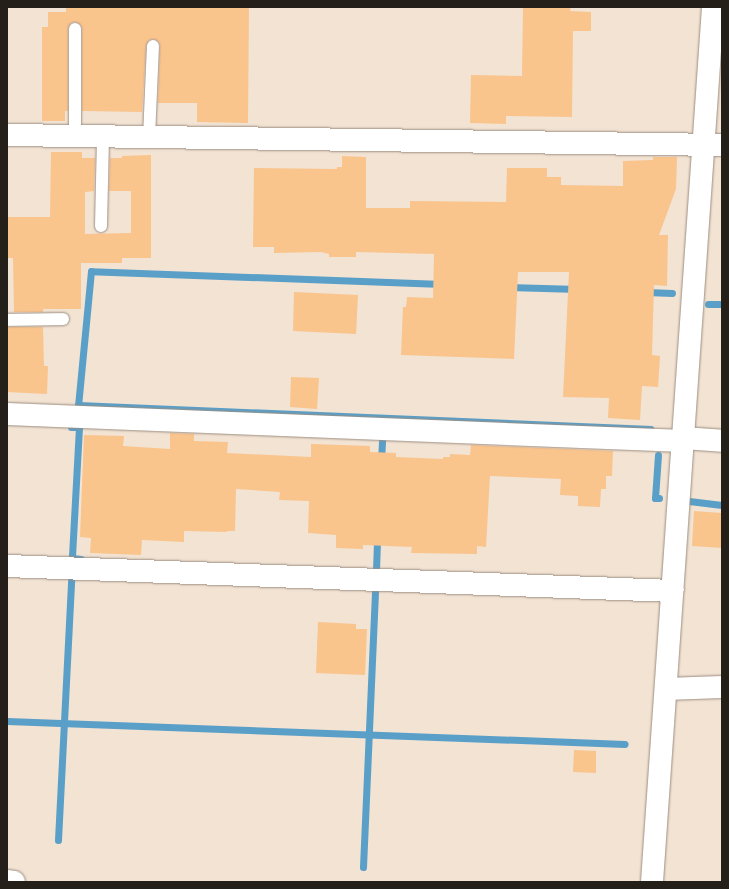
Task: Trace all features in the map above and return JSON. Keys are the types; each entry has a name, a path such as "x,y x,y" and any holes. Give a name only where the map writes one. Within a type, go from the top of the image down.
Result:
{"street":[{"path":"652,882 683,440 712,144 713,7"},
{"path":"7,135 712,144"},
{"path":"7,414 722,441"},
{"path":"7,566 673,591"},
{"path":"666,689 722,688"},
{"path":"7,881 14,882"}],"lane":[{"path":"75,28 75,136"},
{"path":"149,137 153,46"},
{"path":"101,226 103,136"},
{"path":"7,320 63,319"}],"building":[{"path":"66,7 249,7 248,123 197,122 197,103 158,103 160,46 159,42 154,39 149,40 146,46 142,112 82,111 82,29 81,25 75,22 71,23 68,29 68,111 65,111 65,121 42,121 42,27 48,27 48,12 66,12"},
{"path":"523,7 571,7 570,11 591,12 591,31 573,31 572,117 506,116 506,124 470,123 471,75 522,76"},
{"path":"51,152 82,152 82,158 95,158 94,191 85,192 85,234 131,233 131,191 109,191 110,158 151,155 151,258 122,258 122,263 81,263 81,309 43,309 43,312 14,312 13,258 7,258 7,217 50,217"},
{"path":"342,156 366,157 366,208 410,208 410,201 506,202 507,168 547,168 547,177 561,177 561,185 623,186 623,161 653,160 653,157 677,157 676,189 659,235 668,235 667,286 654,285 652,355 660,356 658,387 642,386 640,420 608,418 609,398 563,397 569,272 518,272 514,359 401,355 403,307 406,307 407,297 433,298 434,254 356,252 356,257 329,257 329,254 321,252 274,253 274,247 253,247 254,168 337,169 337,167 342,167"},
{"path":"294,292 358,295 356,334 293,331"},
{"path":"7,327 43,327 44,366 48,366 47,394 7,392"},
{"path":"291,377 319,378 317,409 290,407"},
{"path":"170,433 194,434 194,441 228,442 227,453 311,457 311,444 370,446 370,452 396,453 396,457 443,459 443,457 450,457 450,454 470,455 471,445 613,451 612,476 606,476 606,489 601,489 600,507 578,506 578,496 560,495 561,479 490,476 486,547 477,546 477,554 411,553 412,547 363,545 363,549 336,548 336,535 308,533 309,501 279,500 280,492 236,489 235,531 184,531 184,542 142,540 141,555 90,553 91,538 80,537 84,435 124,436 123,446 170,449"},
{"path":"694,511 722,513 722,548 692,546"},
{"path":"318,622 356,624 356,629 367,629 365,675 316,673"},
{"path":"574,750 596,751 596,773 573,772"}],"waterway":[{"path":"442,284 91,271 78,405 650,429"},
{"path":"508,287 578,289"},
{"path":"646,292 672,293"},
{"path":"708,304 722,304"},
{"path":"71,427 79,427 72,558 81,559"},
{"path":"381,461 382,439"},
{"path":"658,455 655,498 659,498"},
{"path":"689,501 722,505"},
{"path":"376,570 377,537"},
{"path":"58,840 71,579"},
{"path":"363,867 375,592"},
{"path":"7,721 625,744"}]}
